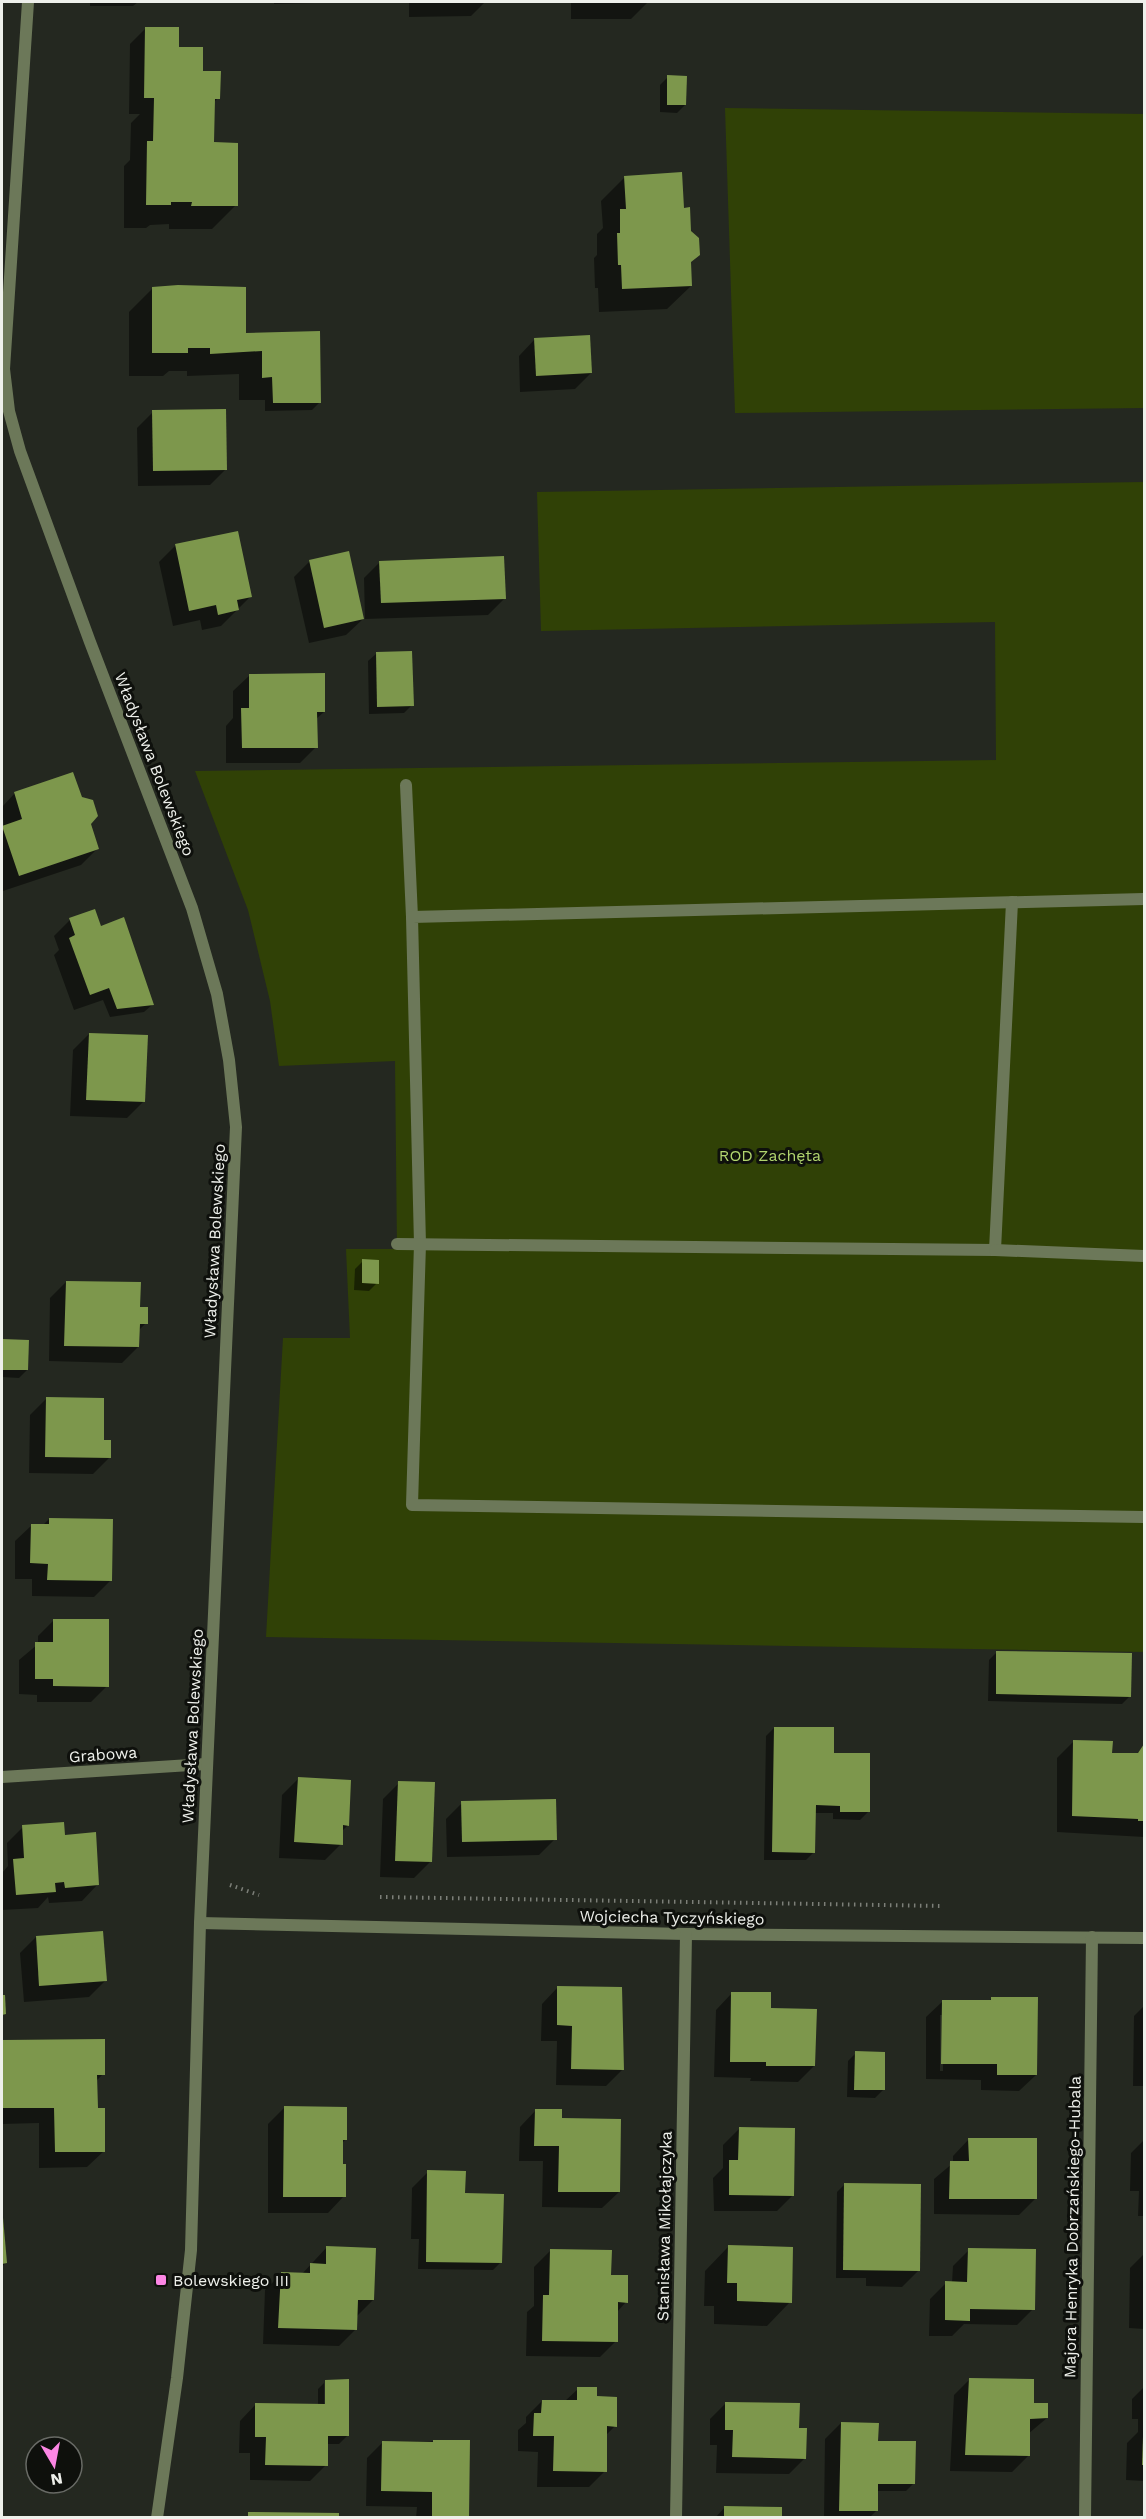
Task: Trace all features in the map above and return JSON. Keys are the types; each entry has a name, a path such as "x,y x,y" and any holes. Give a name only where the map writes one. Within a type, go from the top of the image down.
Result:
{"street":[{"name":"Władysława Bolewskiego","path":"28,2 4,369 5,411 192,908 217,994 229,1060 236,1127 206,1764 191,2250 177,2378 157,2517"},
{"path":"406,785 412,917 420,1244 412,1505 1144,1516"},
{"path":"412,917 1144,899"},
{"path":"995,1250 1012,902"},
{"path":"397,1244 995,1250 1144,1256"},
{"name":"Grabowa","path":"2,1777 206,1764"},
{"name":"Wojciecha Tyczyńskiego","path":"200,1923 686,1934 1144,1938"},
{"name":"Stanisława Mikołajczyka","path":"676,2517 686,1934"},
{"name":"Majora Henryka Dobrzańskiego-Hubala","path":"1085,2517 1092,1937"}],"path":[{"path":"230,1885 258,1894 270,1895"},
{"path":"376,1896 954,1906"}],"green space":[{"path":"725,108 1144,114 1144,408 735,413"},
{"name":"ROD Zachęta","path":"1144,482 1144,1652 266,1637 283,1338 350,1338 346,1249 397,1249 395,1061 279,1066 270,1001 248,910 195,771 996,760 995,622 541,631 537,492"}],"building":[{"path":"145,27 179,27 179,47 203,47 203,71 221,71 220,99 215,99 214,142 238,143 238,206 191,206 192,202 146,205 147,141 153,141 154,98 144,98"},
{"path":"667,75 687,76 686,105 667,105"},
{"path":"682,172 684,208 690,207 691,231 699,238 700,255 691,262 692,286 622,289 621,265 618,265 617,233 620,233 620,209 626,209 624,176"},
{"path":"178,285 246,287 246,333 320,331 321,403 273,403 272,377 262,378 262,351 210,354 210,348 188,348 188,353 152,353 152,287"},
{"path":"590,335 592,373 536,376 534,338"},
{"path":"226,409 227,470 153,471 152,410"},
{"path":"238,531 252,597 237,600 239,610 218,615 216,605 189,611 175,544"},
{"path":"349,551 364,619 324,628 309,560"},
{"path":"504,556 506,599 381,603 379,561"},
{"path":"412,651 414,706 377,707 376,652"},
{"path":"325,673 325,712 317,712 318,748 242,748 241,708 249,708 249,674"},
{"path":"73,772 82,797 93,800 98,816 91,824 99,849 19,876 2,826 22,819 14,792"},
{"path":"95,909 101,926 124,917 154,1005 117,1009 109,988 90,995 69,938 75,935 69,918"},
{"path":"89,1033 148,1035 145,1102 86,1100"},
{"path":"362,1259 379,1260 379,1284 362,1283"},
{"path":"66,1281 141,1282 140,1307 148,1307 148,1324 140,1324 139,1347 64,1346"},
{"path":"2,1339 29,1340 28,1370 2,1370"},
{"path":"46,1397 104,1398 104,1440 111,1440 111,1458 45,1457"},
{"path":"49,1518 113,1519 112,1581 47,1580 48,1564 30,1563 31,1524 49,1524"},
{"path":"53,1619 109,1619 109,1687 53,1686 53,1679 35,1679 35,1642 53,1642"},
{"path":"996,1651 1132,1653 1131,1697 996,1694"},
{"path":"774,1727 834,1727 834,1753 870,1753 870,1812 840,1812 840,1806 816,1805 815,1853 772,1852"},
{"path":"1073,1740 1113,1741 1112,1753 1138,1753 1144,1744 1144,1821 1072,1816"},
{"path":"298,1777 351,1780 349,1826 343,1825 343,1845 294,1842"},
{"path":"398,1781 435,1782 432,1862 395,1861"},
{"path":"556,1799 557,1840 462,1842 461,1801"},
{"path":"64,1822 65,1835 96,1832 99,1885 65,1888 64,1882 55,1883 56,1892 16,1895 13,1859 24,1858 22,1825"},
{"path":"103,1931 107,1981 39,1986 36,1936"},
{"path":"557,1986 622,1987 624,2070 571,2069 572,2026 557,2025"},
{"path":"731,1992 771,1992 771,2008 817,2009 815,2066 766,2066 766,2062 730,2062"},
{"path":"2,1995 5,1995 6,2014 2,2015"},
{"path":"991,1997 1038,1997 1037,2075 997,2075 997,2064 941,2064 942,2000 991,2000"},
{"path":"105,2039 105,2075 97,2075 98,2108 105,2108 105,2152 55,2152 54,2108 2,2108 2,2040"},
{"path":"855,2051 885,2052 885,2090 854,2090"},
{"path":"284,2106 347,2107 347,2140 343,2140 346,2197 283,2197"},
{"path":"535,2109 562,2109 562,2118 621,2119 620,2192 558,2192 559,2146 534,2146"},
{"path":"739,2127 795,2128 794,2196 729,2195 729,2160 738,2160"},
{"path":"968,2138 1037,2138 1037,2199 949,2199 950,2161 969,2161"},
{"path":"427,2170 466,2171 465,2193 504,2194 502,2263 426,2262"},
{"path":"844,2183 921,2184 920,2271 843,2270"},
{"path":"2,2206 7,2263 2,2264"},
{"path":"728,2245 793,2247 792,2303 737,2301 737,2283 727,2283"},
{"path":"326,2246 376,2248 374,2300 358,2300 357,2330 278,2328 281,2272 310,2273 310,2263 326,2264"},
{"path":"968,2248 1036,2249 1035,2310 970,2309 970,2321 945,2320 945,2281 967,2282"},
{"path":"550,2249 612,2250 611,2275 628,2275 628,2303 618,2302 618,2342 542,2341 543,2295 549,2295"},
{"path":"969,2378 1034,2379 1034,2403 1048,2403 1048,2418 1030,2419 1030,2456 965,2455"},
{"path":"349,2379 349,2436 328,2436 328,2466 265,2465 266,2437 255,2437 255,2403 325,2404 325,2380"},
{"path":"577,2387 597,2387 597,2396 617,2397 617,2427 607,2426 607,2472 553,2471 554,2436 533,2436 534,2413 541,2413 542,2400 577,2400"},
{"path":"725,2402 800,2403 799,2428 807,2428 806,2459 732,2457 733,2430 725,2430"},
{"path":"841,2422 879,2423 878,2441 916,2441 915,2484 878,2484 878,2511 839,2511"},
{"path":"1143,2437 1144,2465 1142,2465"},
{"path":"433,2440 470,2440 469,2518 432,2518 432,2492 381,2491 382,2441 433,2442"},
{"path":"724,2506 782,2507 782,2518 724,2518"},
{"path":"248,2512 339,2513 339,2518 248,2518"}],"place":[{"name":"Bolewskiego III","path":"161,2280"}]}
